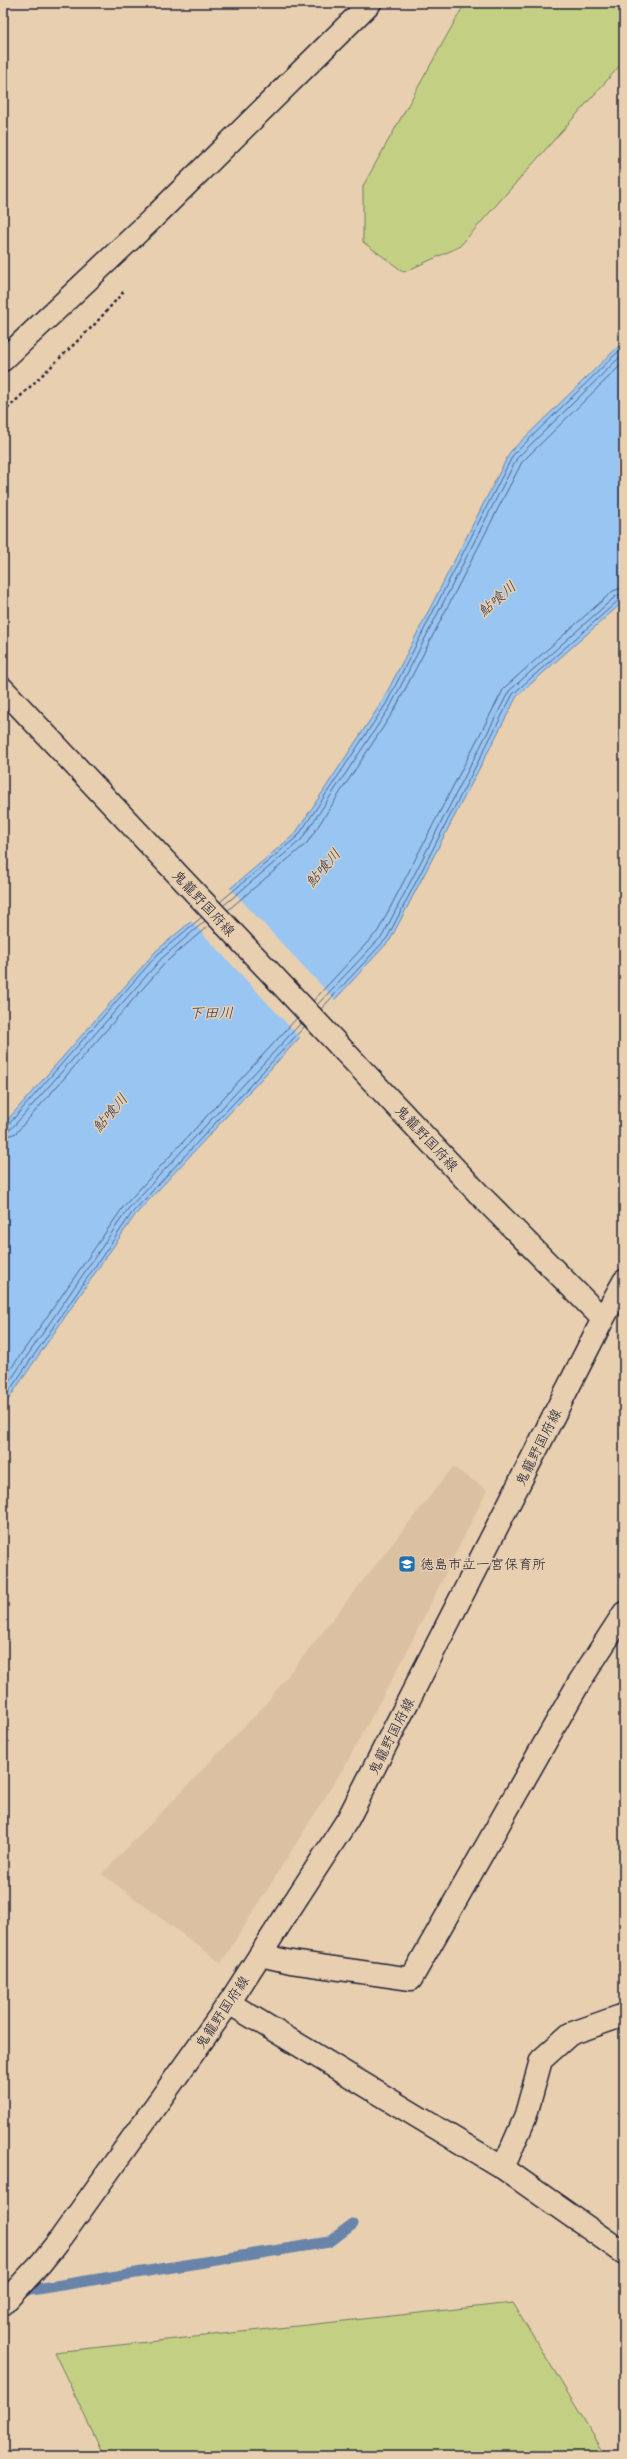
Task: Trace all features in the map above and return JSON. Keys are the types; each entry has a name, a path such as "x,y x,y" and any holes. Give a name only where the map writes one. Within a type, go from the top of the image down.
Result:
{"main road":[{"path":"3,360 151,220 370,3"},
{"name":"鬼籠野国府線","path":"3,689 478,1193 603,1319 348,1819 229,2003 37,2268 3,2304"},
{"path":"603,1319 624,1281"},
{"path":"260,1955 291,1962 411,1978 580,1681 624,1613"},
{"path":"229,2003 503,2168 624,2253"},
{"path":"503,2168 524,2118 541,2060 570,2034 624,2015"}],"path":[{"path":"3,413 95,324"}],"shaded area":[{"path":"453,1467 487,1490 403,1659 346,1764 221,1963 102,1874 264,1706"}],"green space":[{"path":"465,3 624,3 624,61 459,247 404,272 363,242 363,186"},
{"path":"513,2303 606,2456 104,2456 54,2352"}],"water":[{"name":"下田川","path":"624,341 624,601 517,696 390,940 135,1215 3,1407 3,1125 156,951 295,834 382,702 510,452"}],"pier":[{"path":"229,887 336,1001 301,1039 190,920"}],"waterway":[{"path":"18,2292 329,2242 353,2224"}],"place":[{"name":"徳島市立一宮保育所","path":"407,1564"}],"water label":[{"name":"鮎喰川","path":"497,599"},
{"name":"鮎喰川","path":"323,868"},
{"name":"鮎喰川","path":"110,1113"}]}
